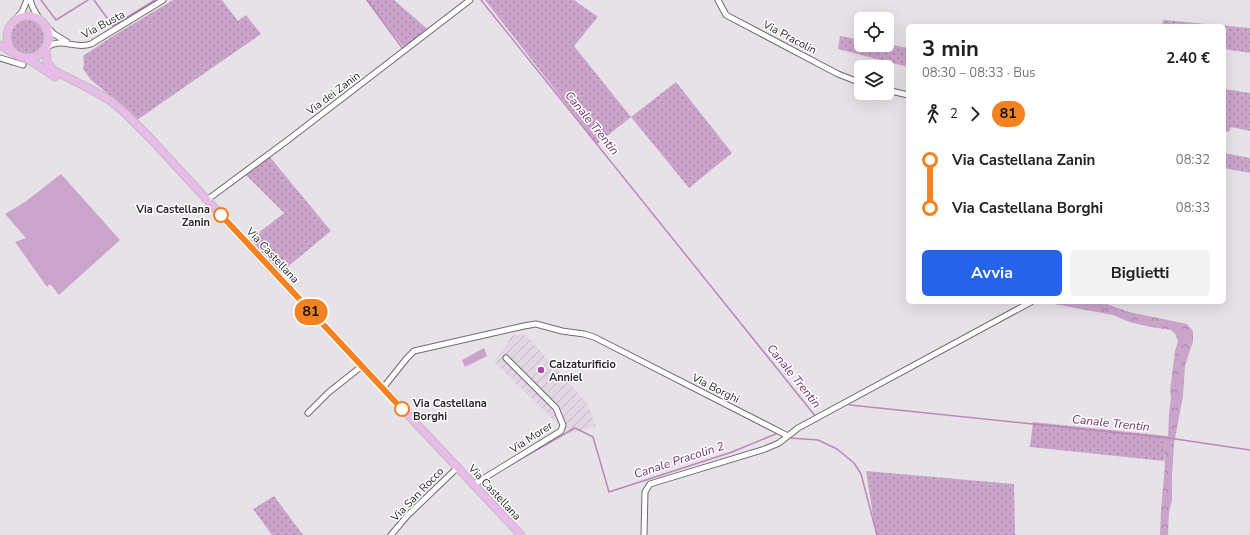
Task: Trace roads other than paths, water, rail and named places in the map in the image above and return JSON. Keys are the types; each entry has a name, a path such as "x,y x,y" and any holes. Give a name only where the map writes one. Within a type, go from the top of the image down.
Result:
{"main road":[{"path":"0,30 20,17 33,16 47,27 49,37 46,47 42,53 24,62 15,54 8,45 6,37 8,28 14,21"},
{"path":"0,45 15,54"},
{"name":"Via Castellana","path":"46,47 47,60 51,69 86,86 111,101 126,114 520,535"},
{"name":"Via Castellana","path":"24,62 39,66 54,76 86,86"}],"street":[{"path":"14,21 22,13 27,0"},
{"path":"30,0 40,20"},
{"name":"Via Busta","path":"46,47 56,43 81,46 91,44 163,0"},
{"name":"Via dei Zanin","path":"207,200 470,0"},
{"name":"Via Pracolin","path":"718,0 726,15 838,74 854,80"},
{"name":"Via Busta","path":"47,27 54,34 72,44"},
{"path":"0,58 24,62"},
{"path":"894,92 906,95"},
{"path":"644,535 645,492 650,484 765,449 779,443 798,428 1027,304"},
{"name":"Via Borghi","path":"382,388 406,358 414,351 536,324 562,332 584,334 594,337 788,436"},
{"name":"Via Morer","path":"473,485 561,431 563,425 556,408 506,358"},
{"path":"308,413 329,392 362,366"},
{"name":"Via San Rocco","path":"391,535 407,516 457,468"}],"waterway":[{"name":"Canale Trentin","path":"41,0 56,20 88,0"},
{"name":"Canale Trentin","path":"94,0 113,26 155,0"},
{"name":"Canale Trentin","path":"367,0 403,49 405,48"},
{"name":"Canale Trentin","path":"481,0 816,417"},
{"name":"Canale Trentin","path":"848,402 850,405 1169,438 1250,450"},
{"name":"Canale Pracolin 2","path":"507,467 575,428 593,437 609,492 732,452 778,433"},
{"name":"Canale Pracolin 2","path":"789,438 818,440 837,449 854,463 861,474 877,535"}],"place":[{"name":"Via Castellana Zanin","path":"221,215"},
{"name":"Calzaturificio Anniel","path":"541,370"},
{"name":"Via Castellana Borghi","path":"402,409"}]}
